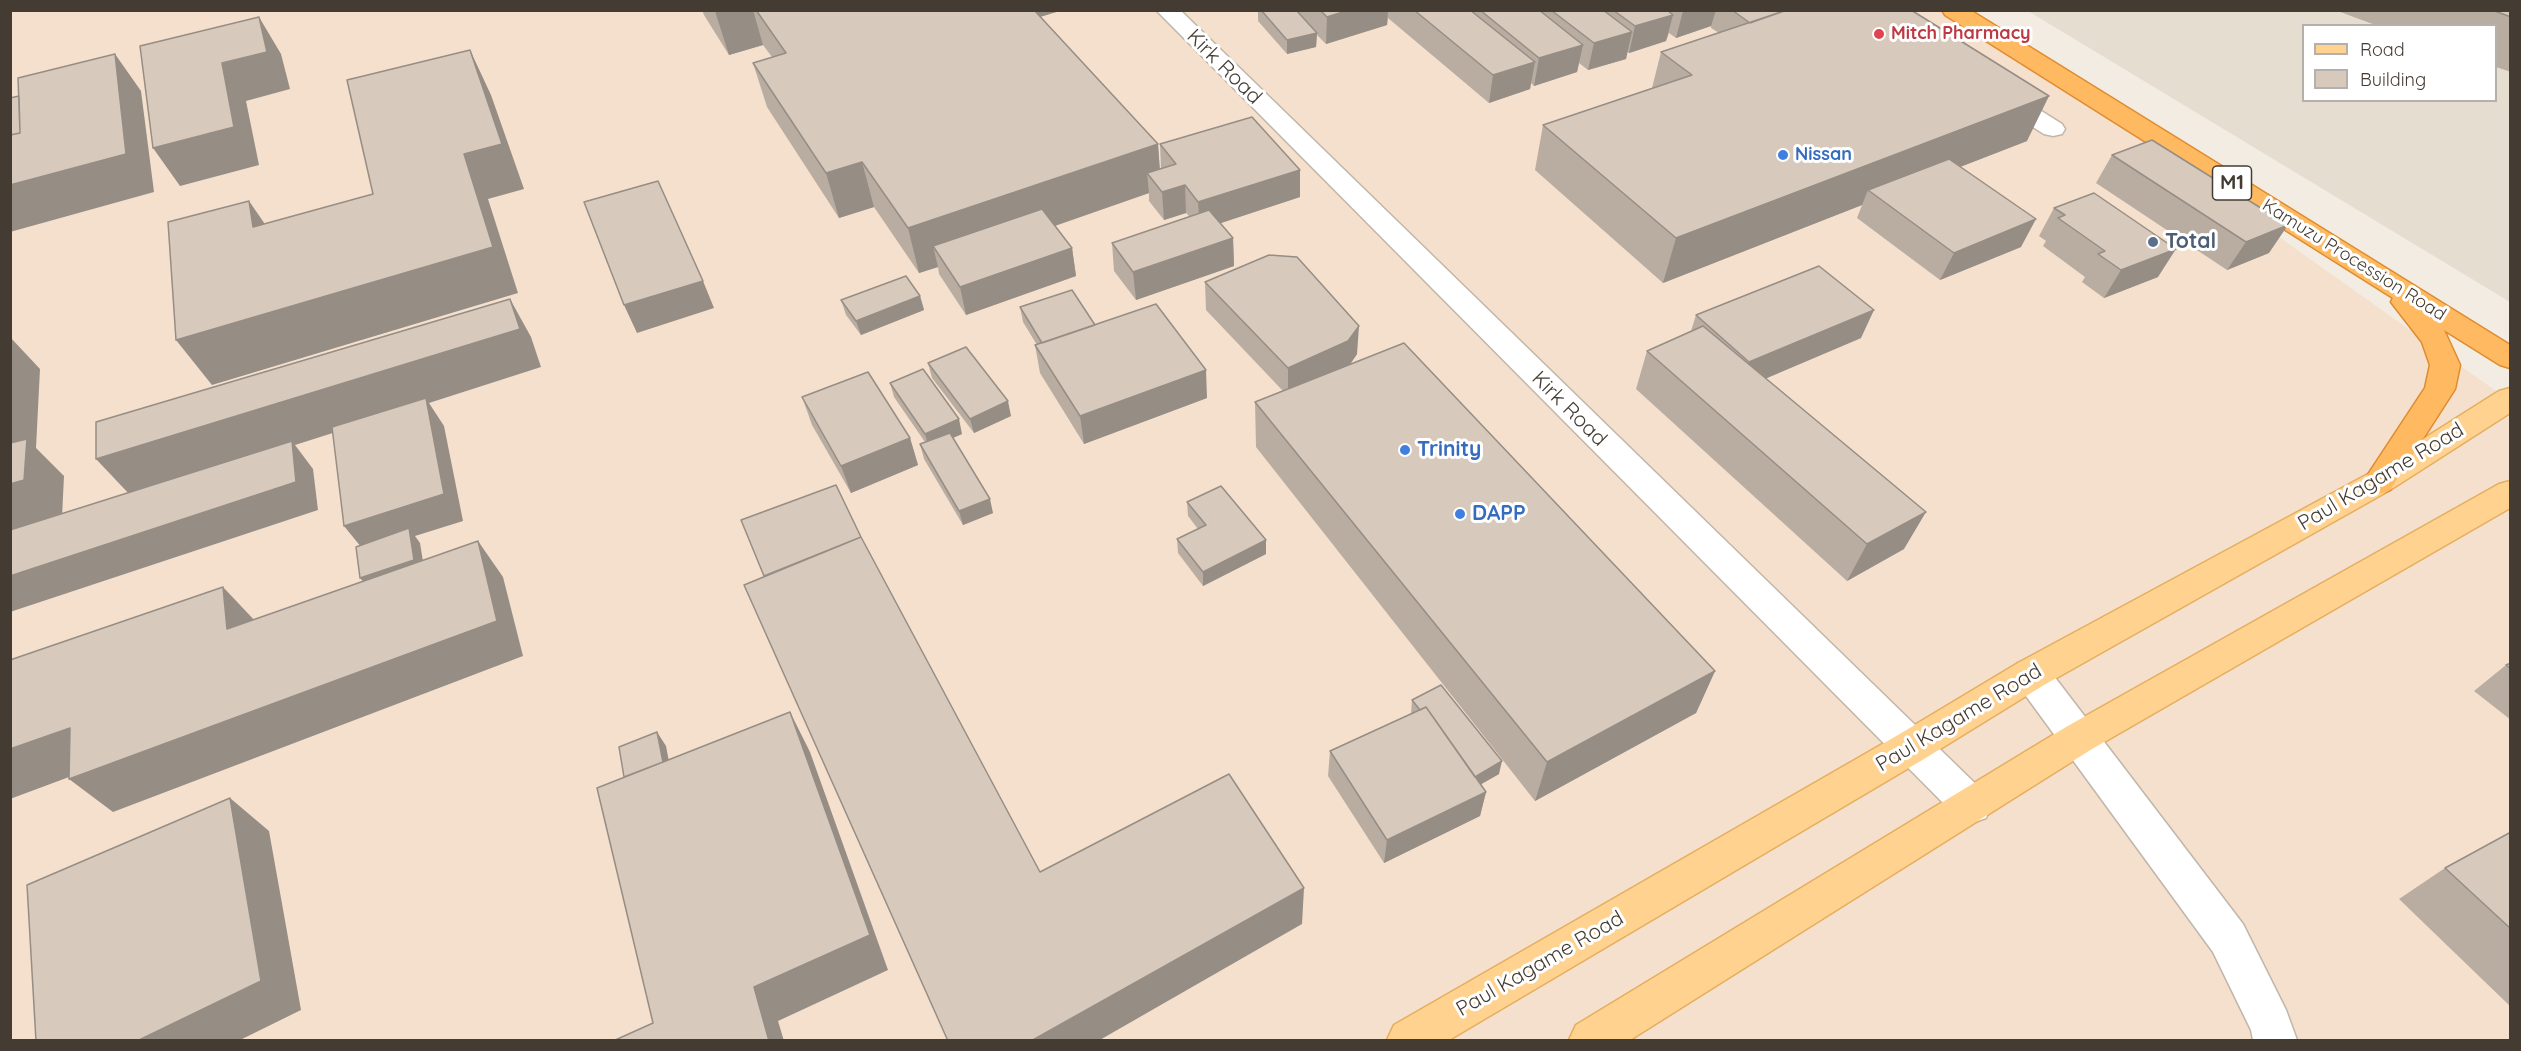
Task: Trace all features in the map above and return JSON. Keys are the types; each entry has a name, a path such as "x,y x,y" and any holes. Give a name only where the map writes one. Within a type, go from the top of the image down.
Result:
{"highway":[{"name":"Kamuzu Procession Road","path":"1953,10 2511,358"},
{"path":"2379,482 2440,389 2445,365 2435,339 2386,279"}],"main road":[{"name":"Paul Kagame Road","path":"1409,1041 1911,747 2031,674 2379,482 2511,399"},
{"path":"1591,1041 2079,738 2511,493"}],"street":[{"name":"Kirk Road","path":"1167,10 1972,806"},
{"path":"1985,86 2053,129"},
{"path":"2031,674 2228,938 2271,1025 2275,1041"}],"shaded area":[{"path":"10,11 1961,11 2510,401 2510,1040 11,1040"},
{"path":"2028,11 2510,11 2510,302"}],"building":[{"path":"756,10 1034,10 1158,144 908,228 862,162 826,173 753,63 786,53"},
{"path":"1261,10 1296,10 1317,33 1287,40"},
{"path":"1320,10 1349,10 1327,17"},
{"path":"1414,10 1470,10 1535,62 1493,75"},
{"path":"1480,10 1539,10 1583,45 1539,58"},
{"path":"1551,10 1603,10 1632,32 1594,43"},
{"path":"1613,10 1667,10 1673,15 1635,26"},
{"path":"1732,10 1787,10 1750,23"},
{"name":"Nissan","path":"1787,10 1911,10 2049,96 1676,238 1543,125 1692,75 1661,52"},
{"path":"2492,10 2511,10 2511,17"},
{"path":"259,17 267,52 222,63 234,127 153,148 140,46"},
{"path":"470,50 502,144 464,154 493,247 176,340 168,222 249,201 253,227 373,194 347,80"},
{"path":"115,54 126,154 10,185 10,135 20,133 18,78"},
{"path":"19,96 20,133 10,135 10,98"},
{"path":"1252,117 1300,170 1198,202 1185,185 1162,192 1147,173 1176,164 1160,144"},
{"path":"2152,140 2288,225 2246,242 2112,155"},
{"path":"1949,159 2036,219 1954,253 1868,190"},
{"path":"658,181 703,281 624,305 584,202"},
{"path":"2094,193 2176,249 2121,270 2098,254 2105,251 2058,218 2065,215 2054,208"},
{"path":"1042,209 1072,248 960,287 933,246"},
{"path":"1209,210 1233,238 1133,272 1112,243"},
{"path":"1269,255 1297,257 1359,326 1348,341 1288,368 1205,282"},
{"path":"1819,266 1874,310 1749,362 1696,315"},
{"path":"906,276 920,296 856,321 841,300"},
{"path":"1072,290 1095,325 1042,343 1020,307"},
{"path":"510,299 520,329 96,459 96,422"},
{"path":"1156,304 1206,370 1080,416 1035,345"},
{"path":"1703,326 1926,512 1867,544 1647,351"},
{"path":"1404,343 1715,671 1547,762 1255,402"},
{"path":"966,347 1008,401 970,419 928,363"},
{"path":"923,369 959,419 925,434 890,383"},
{"path":"868,372 910,438 841,466 802,397"},
{"path":"426,398 444,494 344,526 332,427"},
{"path":"950,433 990,499 959,511 920,444"},
{"path":"27,439 24,480 10,484 10,443"},
{"path":"292,441 296,482 10,576 10,530"},
{"path":"836,485 861,537 764,576 741,520"},
{"path":"1221,486 1266,540 1203,572 1177,539 1206,525 1187,502"},
{"path":"409,528 414,560 360,578 356,547"},
{"path":"861,537 1040,872 1229,774 1304,888 1031,1041 948,1041 744,585"},
{"path":"478,541 497,621 69,779 70,728 10,749 10,660 223,587 227,629"},
{"path":"1441,685 1502,761 1475,777 1426,707 1420,710 1412,700"},
{"path":"1426,707 1486,792 1387,840 1330,751"},
{"path":"790,712 870,935 754,987 769,1041 613,1041 653,1023 597,788"},
{"path":"657,732 663,762 624,777 619,747"},
{"path":"230,798 261,981 137,1041 36,1041 27,885"},
{"path":"2511,832 2511,929 2445,868"}],"place":[{"name":"Mitch Pharmacy","path":"1879,34"},
{"name":"Nissan","path":"1783,155"},
{"name":"Total","path":"2153,242"},
{"name":"Trinity","path":"1405,450"},
{"name":"DAPP","path":"1460,514"}]}
